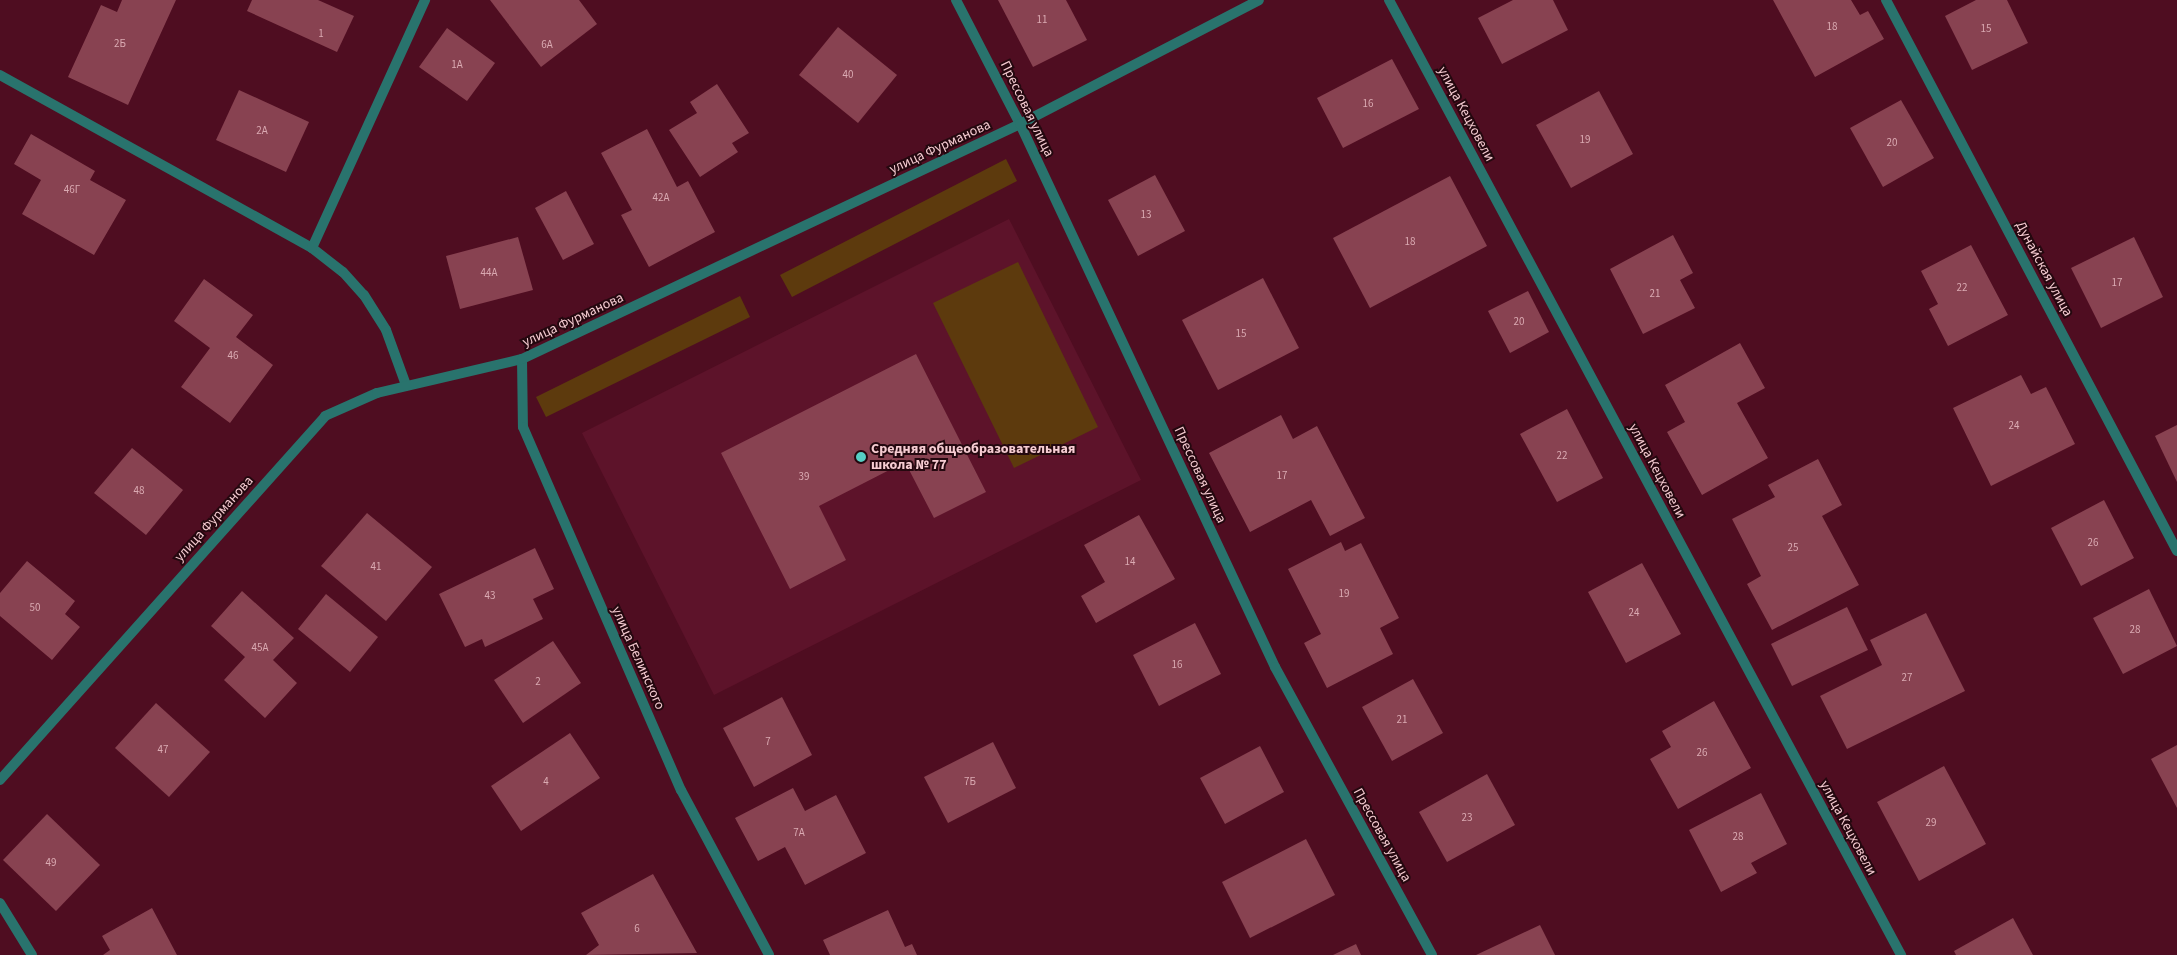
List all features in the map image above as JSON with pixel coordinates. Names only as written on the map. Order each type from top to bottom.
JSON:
[{"type":"street","points":[[312,248],[424,0]]},
{"type":"street","name":"Прессовая улица","points":[[956,0],[1020,124],[1275,667],[1432,955]]},
{"type":"street","name":"улица Фурманова","points":[[0,780],[325,416],[354,401],[406,385],[522,359],[1020,124],[1259,0]]},
{"type":"street","name":"улица Кецховели","points":[[1389,0],[1901,955]]},
{"type":"street","name":"Дунайская улица","points":[[1886,0],[2177,551]]},
{"type":"street","points":[[0,75],[312,248],[342,272],[364,295],[386,330],[406,385]]},
{"type":"street","name":"улица Белинского","points":[[522,359],[523,427],[681,790],[769,955]]},
{"type":"street","points":[[0,903],[32,955]]},
{"type":"shaded area","points":[[1006,159],[1017,181],[792,297],[780,275]]},
{"type":"shaded area","name":"Средняя общеобразовательная школа № 77","points":[[1009,219],[1141,480],[714,695],[582,433]]},
{"type":"shaded area","points":[[1018,262],[1098,427],[1014,468],[933,303]]},
{"type":"shaded area","points":[[740,296],[750,317],[546,417],[536,397]]},
{"type":"building","points":[[122,0],[176,0],[128,105],[68,77],[101,5],[117,12]]},
{"type":"building","points":[[252,0],[318,0],[354,16],[337,52],[247,11]]},
{"type":"building","points":[[490,0],[579,0],[597,24],[541,67]]},
{"type":"building","points":[[998,0],[1066,0],[1087,40],[1033,67]]},
{"type":"building","points":[[1513,0],[1553,0],[1568,30],[1502,64],[1478,18]]},
{"type":"building","points":[[1773,0],[1851,0],[1860,15],[1868,11],[1884,39],[1815,77]]},
{"type":"building","points":[[1976,0],[2007,0],[2028,43],[1972,70],[1945,16]]},
{"type":"building","points":[[838,27],[897,75],[858,123],[799,75]]},
{"type":"building","points":[[447,28],[495,63],[467,101],[419,67]]},
{"type":"building","points":[[1392,59],[1419,109],[1343,148],[1317,98]]},
{"type":"building","points":[[717,84],[749,133],[732,143],[738,152],[700,177],[669,130],[697,113],[690,102]]},
{"type":"building","points":[[239,90],[309,122],[286,172],[216,140]]},
{"type":"building","points":[[1599,91],[1633,154],[1571,188],[1536,125]]},
{"type":"building","points":[[1901,100],[1934,158],[1883,187],[1850,128]]},
{"type":"building","points":[[647,129],[677,187],[688,181],[715,232],[649,267],[621,215],[632,210],[601,153]]},
{"type":"building","points":[[31,134],[95,171],[90,180],[126,200],[94,255],[22,214],[41,180],[14,164]]},
{"type":"building","points":[[1155,175],[1185,231],[1138,256],[1108,200]]},
{"type":"building","points":[[1450,176],[1487,246],[1370,308],[1333,238]]},
{"type":"building","points":[[566,191],[594,244],[563,260],[535,208]]},
{"type":"building","points":[[1673,235],[1693,273],[1680,280],[1695,308],[1643,334],[1610,269]]},
{"type":"building","points":[[518,237],[533,290],[460,309],[446,256]]},
{"type":"building","points":[[2134,237],[2163,297],[2101,328],[2071,268]]},
{"type":"building","points":[[1971,245],[2008,315],[1948,346],[1929,309],[1938,304],[1921,271]]},
{"type":"building","points":[[1263,278],[1299,348],[1218,390],[1182,320]]},
{"type":"building","points":[[204,279],[253,315],[236,337],[273,365],[230,423],[181,387],[210,348],[174,321]]},
{"type":"building","points":[[1528,291],[1549,332],[1510,353],[1488,311]]},
{"type":"building","points":[[1740,343],[1765,388],[1737,403],[1768,458],[1702,495],[1667,432],[1685,422],[1665,385]]},
{"type":"building","points":[[916,354],[986,492],[934,518],[905,462],[819,506],[846,560],[790,589],[721,453]]},
{"type":"building","points":[[2021,375],[2031,394],[2046,387],[2075,444],[1991,486],[1953,408]]},
{"type":"building","points":[[1567,409],[1603,478],[1557,502],[1520,434]]},
{"type":"building","points":[[1281,415],[1293,439],[1317,426],[1365,518],[1330,536],[1311,500],[1250,532],[1209,453]]},
{"type":"building","points":[[2177,425],[2177,482],[2155,436]]},
{"type":"building","points":[[132,448],[183,490],[146,535],[94,493]]},
{"type":"building","points":[[1818,459],[1842,505],[1822,516],[1859,585],[1772,630],[1747,584],[1761,576],[1732,519],[1775,497],[1768,485]]},
{"type":"building","points":[[2104,500],[2134,558],[2081,586],[2051,528]]},
{"type":"building","points":[[367,513],[432,567],[386,621],[321,566]]},
{"type":"building","points":[[1139,515],[1175,579],[1096,623],[1081,596],[1105,582],[1084,545]]},
{"type":"building","points":[[1341,542],[1345,551],[1361,543],[1399,618],[1380,628],[1393,654],[1327,688],[1304,643],[1321,634],[1288,569]]},
{"type":"building","points":[[535,548],[554,589],[533,599],[543,619],[485,647],[482,639],[465,647],[439,594]]},
{"type":"building","points":[[27,561],[75,601],[65,614],[80,627],[52,660],[0,616],[0,593]]},
{"type":"building","points":[[1642,563],[1681,634],[1626,663],[1588,592]]},
{"type":"building","points":[[2149,589],[2177,646],[2123,674],[2093,618]]},
{"type":"building","points":[[242,591],[294,638],[273,660],[297,683],[265,718],[224,680],[245,657],[211,626]]},
{"type":"building","points":[[326,594],[378,637],[350,672],[298,629]]},
{"type":"building","points":[[1847,607],[1868,650],[1792,686],[1771,644]]},
{"type":"building","points":[[1926,613],[1965,691],[1847,749],[1820,696],[1882,665],[1870,640]]},
{"type":"building","points":[[1195,623],[1221,674],[1159,706],[1133,655]]},
{"type":"building","points":[[553,641],[581,683],[523,723],[494,680]]},
{"type":"building","points":[[1413,679],[1443,733],[1392,761],[1362,707]]},
{"type":"building","points":[[782,697],[812,755],[754,787],[723,728]]},
{"type":"building","points":[[1714,701],[1751,768],[1678,809],[1650,759],[1671,747],[1662,731]]},
{"type":"building","points":[[156,703],[210,752],[169,797],[115,748]]},
{"type":"building","points":[[570,733],[600,778],[521,831],[491,786]]},
{"type":"building","points":[[993,742],[1016,788],[948,823],[924,777]]},
{"type":"building","points":[[2177,745],[2177,808],[2151,759]]},
{"type":"building","points":[[1260,746],[1284,792],[1225,824],[1200,778]]},
{"type":"building","points":[[1944,766],[1986,844],[1919,881],[1877,802]]},
{"type":"building","points":[[1487,774],[1515,825],[1447,862],[1419,812]]},
{"type":"building","points":[[793,788],[805,811],[836,795],[866,853],[805,885],[785,847],[758,861],[735,818]]},
{"type":"building","points":[[1761,793],[1787,844],[1751,863],[1757,873],[1721,892],[1689,830]]},
{"type":"building","points":[[47,814],[100,865],[56,911],[3,860]]},
{"type":"building","points":[[1306,839],[1335,895],[1250,938],[1222,882]]},
{"type":"building","points":[[653,874],[697,953],[586,955],[599,945],[581,913]]},
{"type":"building","points":[[152,908],[177,955],[103,955],[110,950],[102,936]]},
{"type":"building","points":[[888,910],[905,947],[912,944],[917,955],[830,955],[823,940]]},
{"type":"building","points":[[2013,918],[2033,955],[1956,955],[1954,951]]},
{"type":"building","points":[[1540,925],[1555,955],[1476,955]]},
{"type":"building","points":[[1356,944],[1361,955],[1333,955]]},
{"type":"place","name":"Средняя общеобразовательная школа № 77","points":[[861,457]]}]
